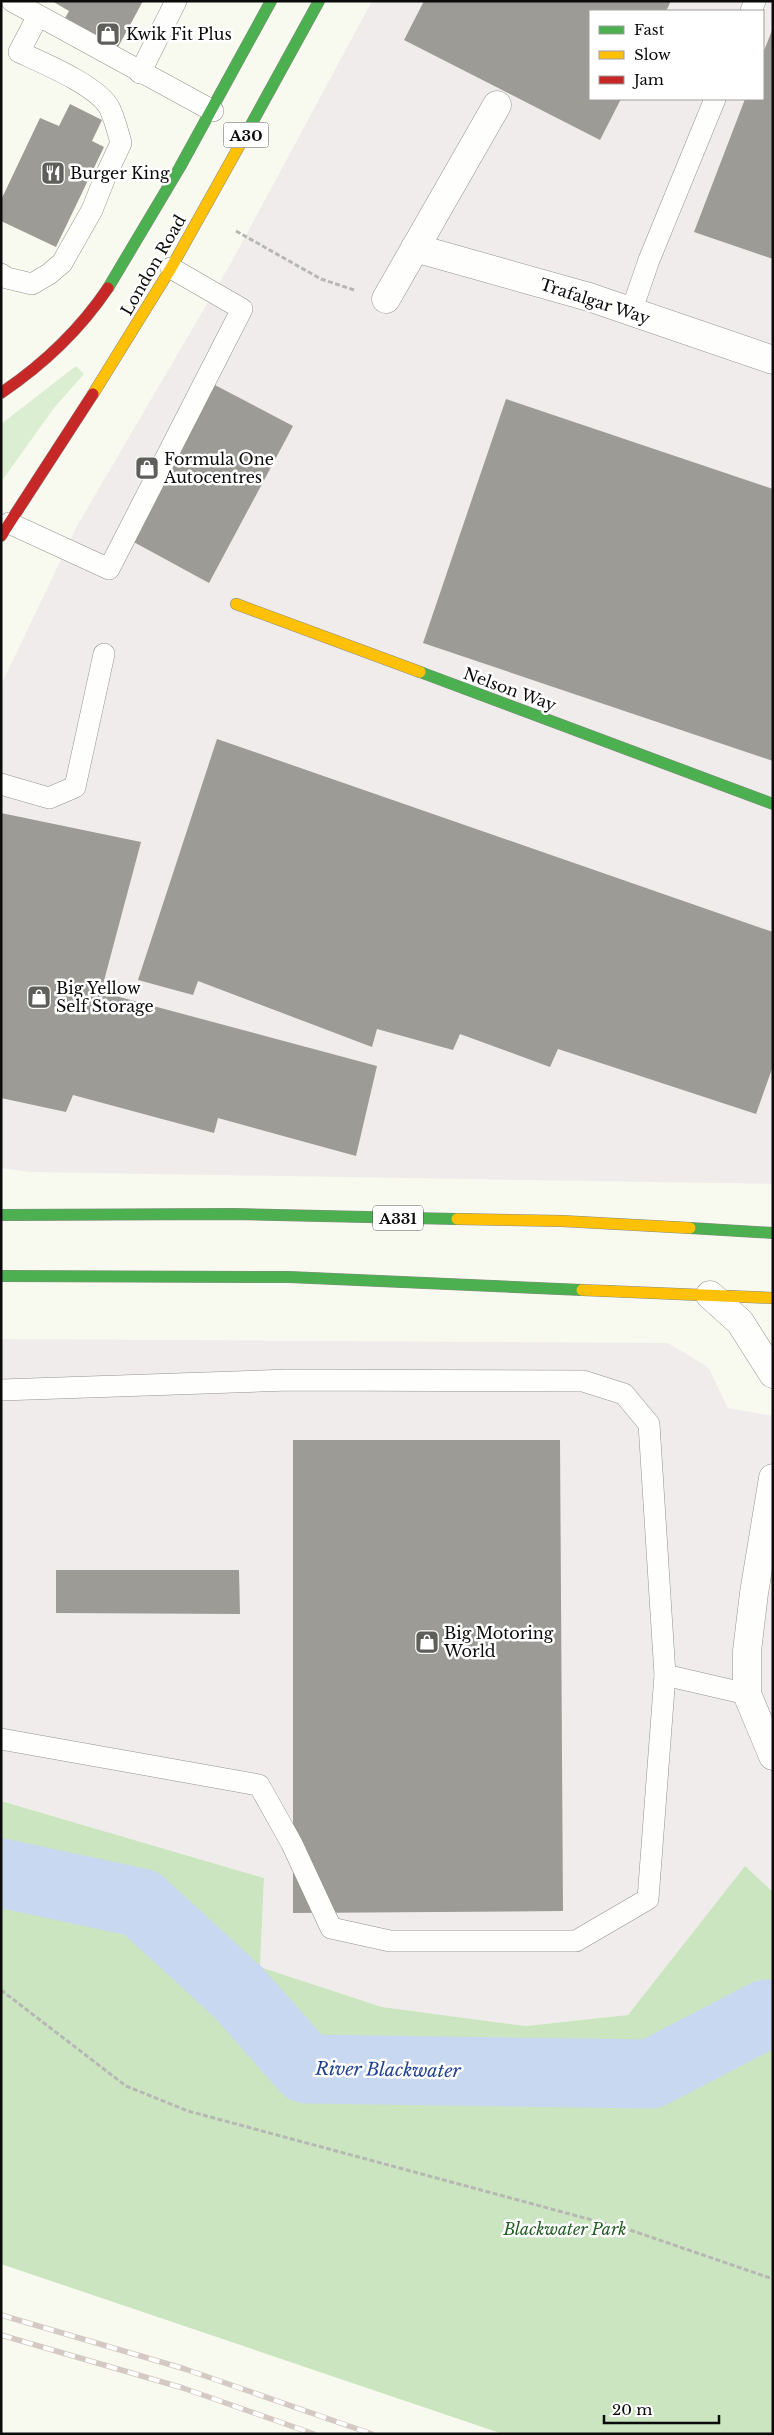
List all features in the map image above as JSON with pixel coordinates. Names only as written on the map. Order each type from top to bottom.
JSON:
[{"type":"main road","name":"London Road","points":[[1,393],[40,366],[61,347],[100,302],[213,111],[272,1]]},
{"type":"main road","name":"London Road","points":[[5,530],[121,352],[171,268],[318,1]]},
{"type":"main road","name":"Nelson Way","points":[[236,604],[773,804]]},
{"type":"main road","name":"A331","points":[[1,1215],[234,1214],[552,1221],[773,1234]]},
{"type":"main road","points":[[1,1276],[298,1277],[773,1298]]},
{"type":"street","points":[[386,299],[496,105]]},
{"type":"street","name":"Trafalgar Way","points":[[415,248],[589,297],[773,360]]},
{"type":"street","points":[[710,1295],[740,1322],[773,1374]]},
{"type":"street","points":[[773,1478],[754,1593],[747,1651],[747,1694],[773,1756]]},
{"type":"lane","points":[[12,1],[140,73],[213,111]]},
{"type":"lane","points":[[140,73],[176,1]]},
{"type":"lane","points":[[1,274],[7,278],[32,284],[62,263],[92,210],[121,143],[110,108],[100,95],[53,67],[19,52],[38,16]]},
{"type":"lane","points":[[631,312],[649,260],[715,100]]},
{"type":"lane","points":[[5,530],[54,544],[109,569],[242,310],[171,268]]},
{"type":"lane","points":[[1,784],[49,798],[74,788],[104,654]]},
{"type":"lane","points":[[1,1390],[290,1380],[583,1381],[624,1394],[649,1424],[665,1675],[648,1899],[576,1941],[390,1942],[331,1928],[292,1844],[259,1785],[1,1739]]},
{"type":"lane","points":[[665,1675],[747,1694]]},
{"type":"path","points":[[236,231],[321,279],[386,299]]},
{"type":"path","points":[[1,1990],[126,2086],[188,2111],[633,2231],[773,2279]]},
{"type":"shaded area","points":[[372,1],[773,1],[773,1184],[30,1172],[1,1168],[1,685],[77,526],[232,261]]},
{"type":"shaded area","points":[[1,1339],[668,1343],[708,1367],[728,1408],[773,1416],[773,1892],[745,1866],[628,2015],[526,2026],[382,2007],[260,1967],[264,1878],[1,1801]]},
{"type":"green space","points":[[76,366],[84,374],[54,408],[1,482],[1,424]]},
{"type":"green space","name":"Blackwater Park","points":[[1,1801],[264,1878],[260,1967],[382,2007],[526,2026],[628,2015],[745,1866],[773,1892],[773,2434],[503,2434],[1,2264]]},
{"type":"building","name":"Kwik Fit Plus","points":[[52,1],[143,1],[117,49],[64,20],[69,11]]},
{"type":"building","points":[[424,1],[671,1],[666,10],[589,10],[589,100],[620,100],[600,140],[404,40]]},
{"type":"building","points":[[773,28],[773,259],[694,232],[745,100],[764,100],[764,50]]},
{"type":"building","name":"Burger King","points":[[70,104],[102,120],[92,141],[104,147],[56,247],[1,221],[1,200],[40,118],[59,126]]},
{"type":"building","points":[[213,384],[293,426],[209,583],[130,540]]},
{"type":"building","points":[[506,399],[773,489],[773,761],[423,643]]},
{"type":"building","points":[[217,739],[773,932],[773,1066],[756,1114],[558,1049],[550,1067],[460,1034],[453,1050],[377,1029],[372,1047],[198,981],[193,995],[138,980]]},
{"type":"building","points":[[1,813],[141,842],[101,992],[377,1066],[356,1156],[218,1118],[214,1133],[73,1095],[66,1112],[1,1098]]},
{"type":"building","name":"Big Motoring World","points":[[293,1440],[560,1440],[563,1911],[293,1913]]},
{"type":"building","points":[[56,1570],[239,1570],[240,1614],[56,1613]]},
{"type":"waterway","name":"River Blackwater","points":[[1,1873],[141,1903],[238,1992],[306,2069],[651,2074],[766,2014],[773,2014]]},
{"type":"railway","points":[[1,2315],[185,2369],[372,2434]]},
{"type":"railway","points":[[1,2335],[183,2388],[314,2434]]},
{"type":"traffic: fast","points":[[108,288],[180,167],[271,1]]},
{"type":"traffic: fast","points":[[247,132],[319,1]]},
{"type":"traffic: fast","points":[[420,672],[773,804]]},
{"type":"traffic: fast","points":[[1,1215],[234,1214],[457,1219]]},
{"type":"traffic: fast","points":[[690,1228],[773,1233]]},
{"type":"traffic: fast","points":[[1,1276],[289,1277],[582,1290]]},
{"type":"traffic: slow","points":[[93,394],[171,268],[247,132]]},
{"type":"traffic: slow","points":[[236,604],[420,672]]},
{"type":"traffic: slow","points":[[457,1219],[562,1221],[690,1228]]},
{"type":"traffic: slow","points":[[582,1290],[773,1298]]},
{"type":"traffic: jam","points":[[1,393],[60,346],[97,304],[108,288]]},
{"type":"traffic: jam","points":[[1,536],[93,394]]},
{"type":"place","name":"Kwik Fit Plus","points":[[108,34]]},
{"type":"place","name":"Burger King","points":[[53,173]]},
{"type":"place","name":"Formula One Autocentres","points":[[147,468]]},
{"type":"place","name":"Big Yellow Self Storage","points":[[39,997]]},
{"type":"place","name":"Big Motoring World","points":[[427,1642]]}]
